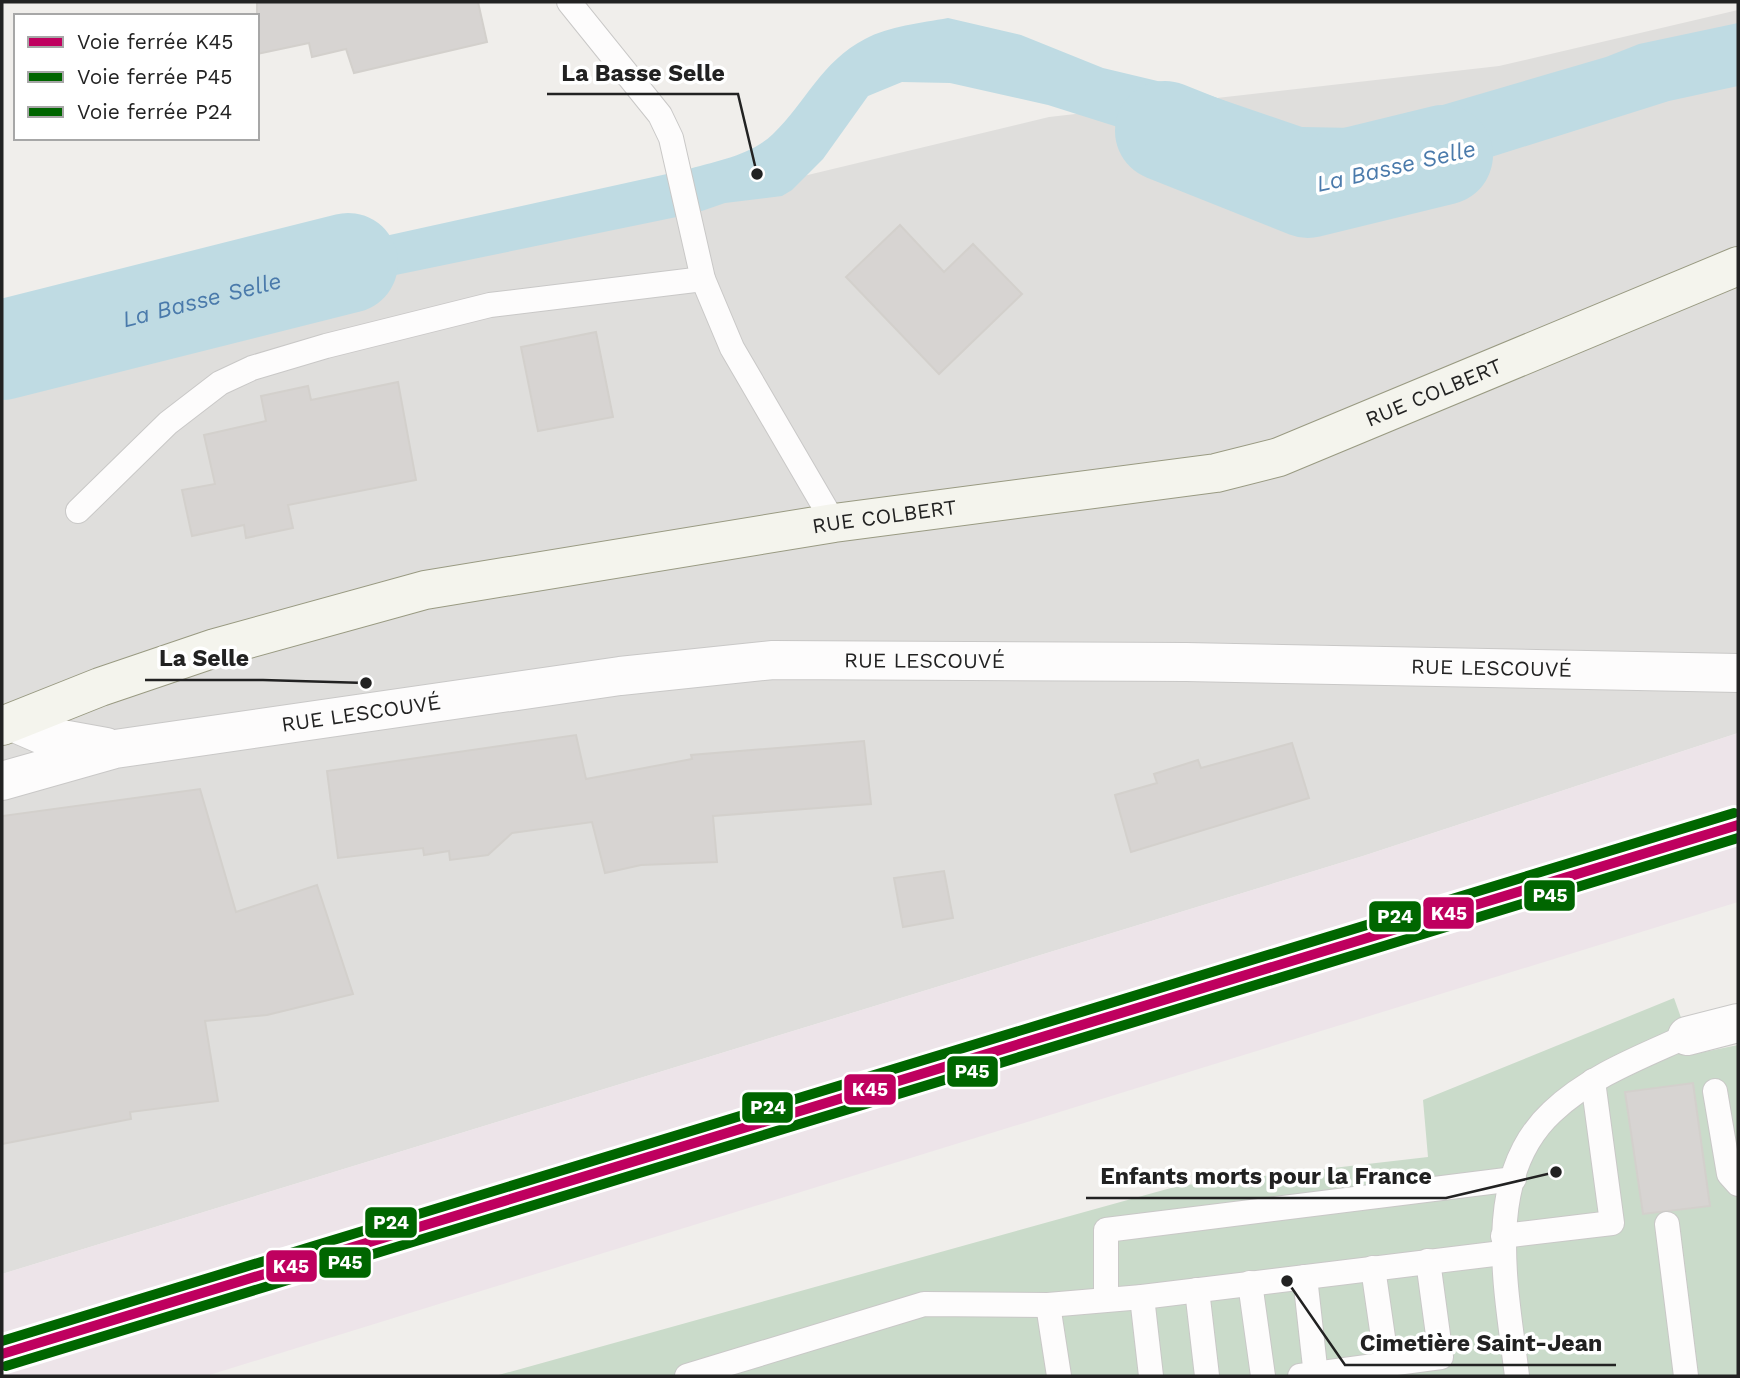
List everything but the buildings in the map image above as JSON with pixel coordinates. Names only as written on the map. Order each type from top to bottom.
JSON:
[{"type":"street","name":"RUE COLBERT","points":[[6,723],[100,687],[215,648],[425,590],[834,523],[1216,473],[1279,457],[1738,266]]},
{"type":"street","name":"RUE LESCOUVÉ","points":[[2,781],[115,749],[620,676],[773,660],[1199,662],[1738,673]]},
{"type":"street","name":"RUE LESCOUVÉ","points":[[6,723],[46,736],[115,749]]},
{"type":"street","points":[[1687,1037],[1738,1023]]},
{"type":"lane","points":[[569,2],[660,115],[671,138],[703,279],[732,348],[834,523]]},
{"type":"lane","points":[[78,511],[169,423],[220,383],[252,368],[326,346],[490,305],[703,279]]},
{"type":"lane","points":[[1517,1376],[1503,1245],[1504,1213],[1524,1150],[1551,1112],[1593,1082],[1687,1037]]},
{"type":"lane","points":[[687,1376],[924,1304],[1048,1305],[1142,1297],[1428,1261],[1612,1223],[1593,1082]]},
{"type":"lane","points":[[1715,1091],[1730,1174],[1738,1184]]},
{"type":"lane","points":[[1106,1300],[1106,1230],[1514,1179]]},
{"type":"lane","points":[[1667,1224],[1686,1376]]},
{"type":"lane","points":[[1305,1277],[1310,1376],[1441,1357],[1428,1261]]},
{"type":"lane","points":[[1373,1268],[1387,1364]]},
{"type":"lane","points":[[1250,1283],[1263,1376]]},
{"type":"lane","points":[[1197,1290],[1207,1376]]},
{"type":"lane","points":[[1142,1297],[1151,1376]]},
{"type":"lane","points":[[1048,1305],[1059,1376]]},
{"type":"shaded area","points":[[1738,10],[1738,733],[1363,856],[2,1274],[2,369],[1049,117],[1499,66]]},
{"type":"shaded area","points":[[1738,733],[1738,902],[206,1376],[2,1376],[2,1274],[1363,856]]},
{"type":"green space","points":[[1674,998],[1694,1054],[1738,1045],[1738,1376],[495,1376],[1178,1186],[1428,1157],[1423,1100]]},
{"type":"water","points":[[948,18],[1021,35],[1103,68],[1191,89],[1302,127],[1356,128],[1381,123],[1606,57],[1639,44],[1738,23],[1738,86],[1669,101],[1352,201],[1048,105],[950,83],[902,82],[868,96],[823,159],[792,190],[782,196],[725,203],[696,213],[217,312],[208,275],[685,170],[743,153],[773,134],[826,70],[850,48],[884,31]]},
{"type":"waterway","name":"La Basse Selle","points":[[1165,131],[1308,188],[1443,155]]},
{"type":"waterway","name":"La Basse Selle","points":[[2,350],[348,263]]},
{"type":"rail line","name":"P24","points":[[2,1341],[1734,813]]},
{"type":"rail line","name":"K45","points":[[2,1354],[1738,825]]},
{"type":"rail line","name":"P45","points":[[6,1366],[1738,838]]},
{"type":"place","name":"La Basse Selle","points":[[757,174]]},
{"type":"place","name":"La Selle","points":[[366,683]]},
{"type":"place","name":"Enfants morts pour la France","points":[[1556,1172]]},
{"type":"place","name":"Cimetière Saint-Jean","points":[[1287,1281]]}]
